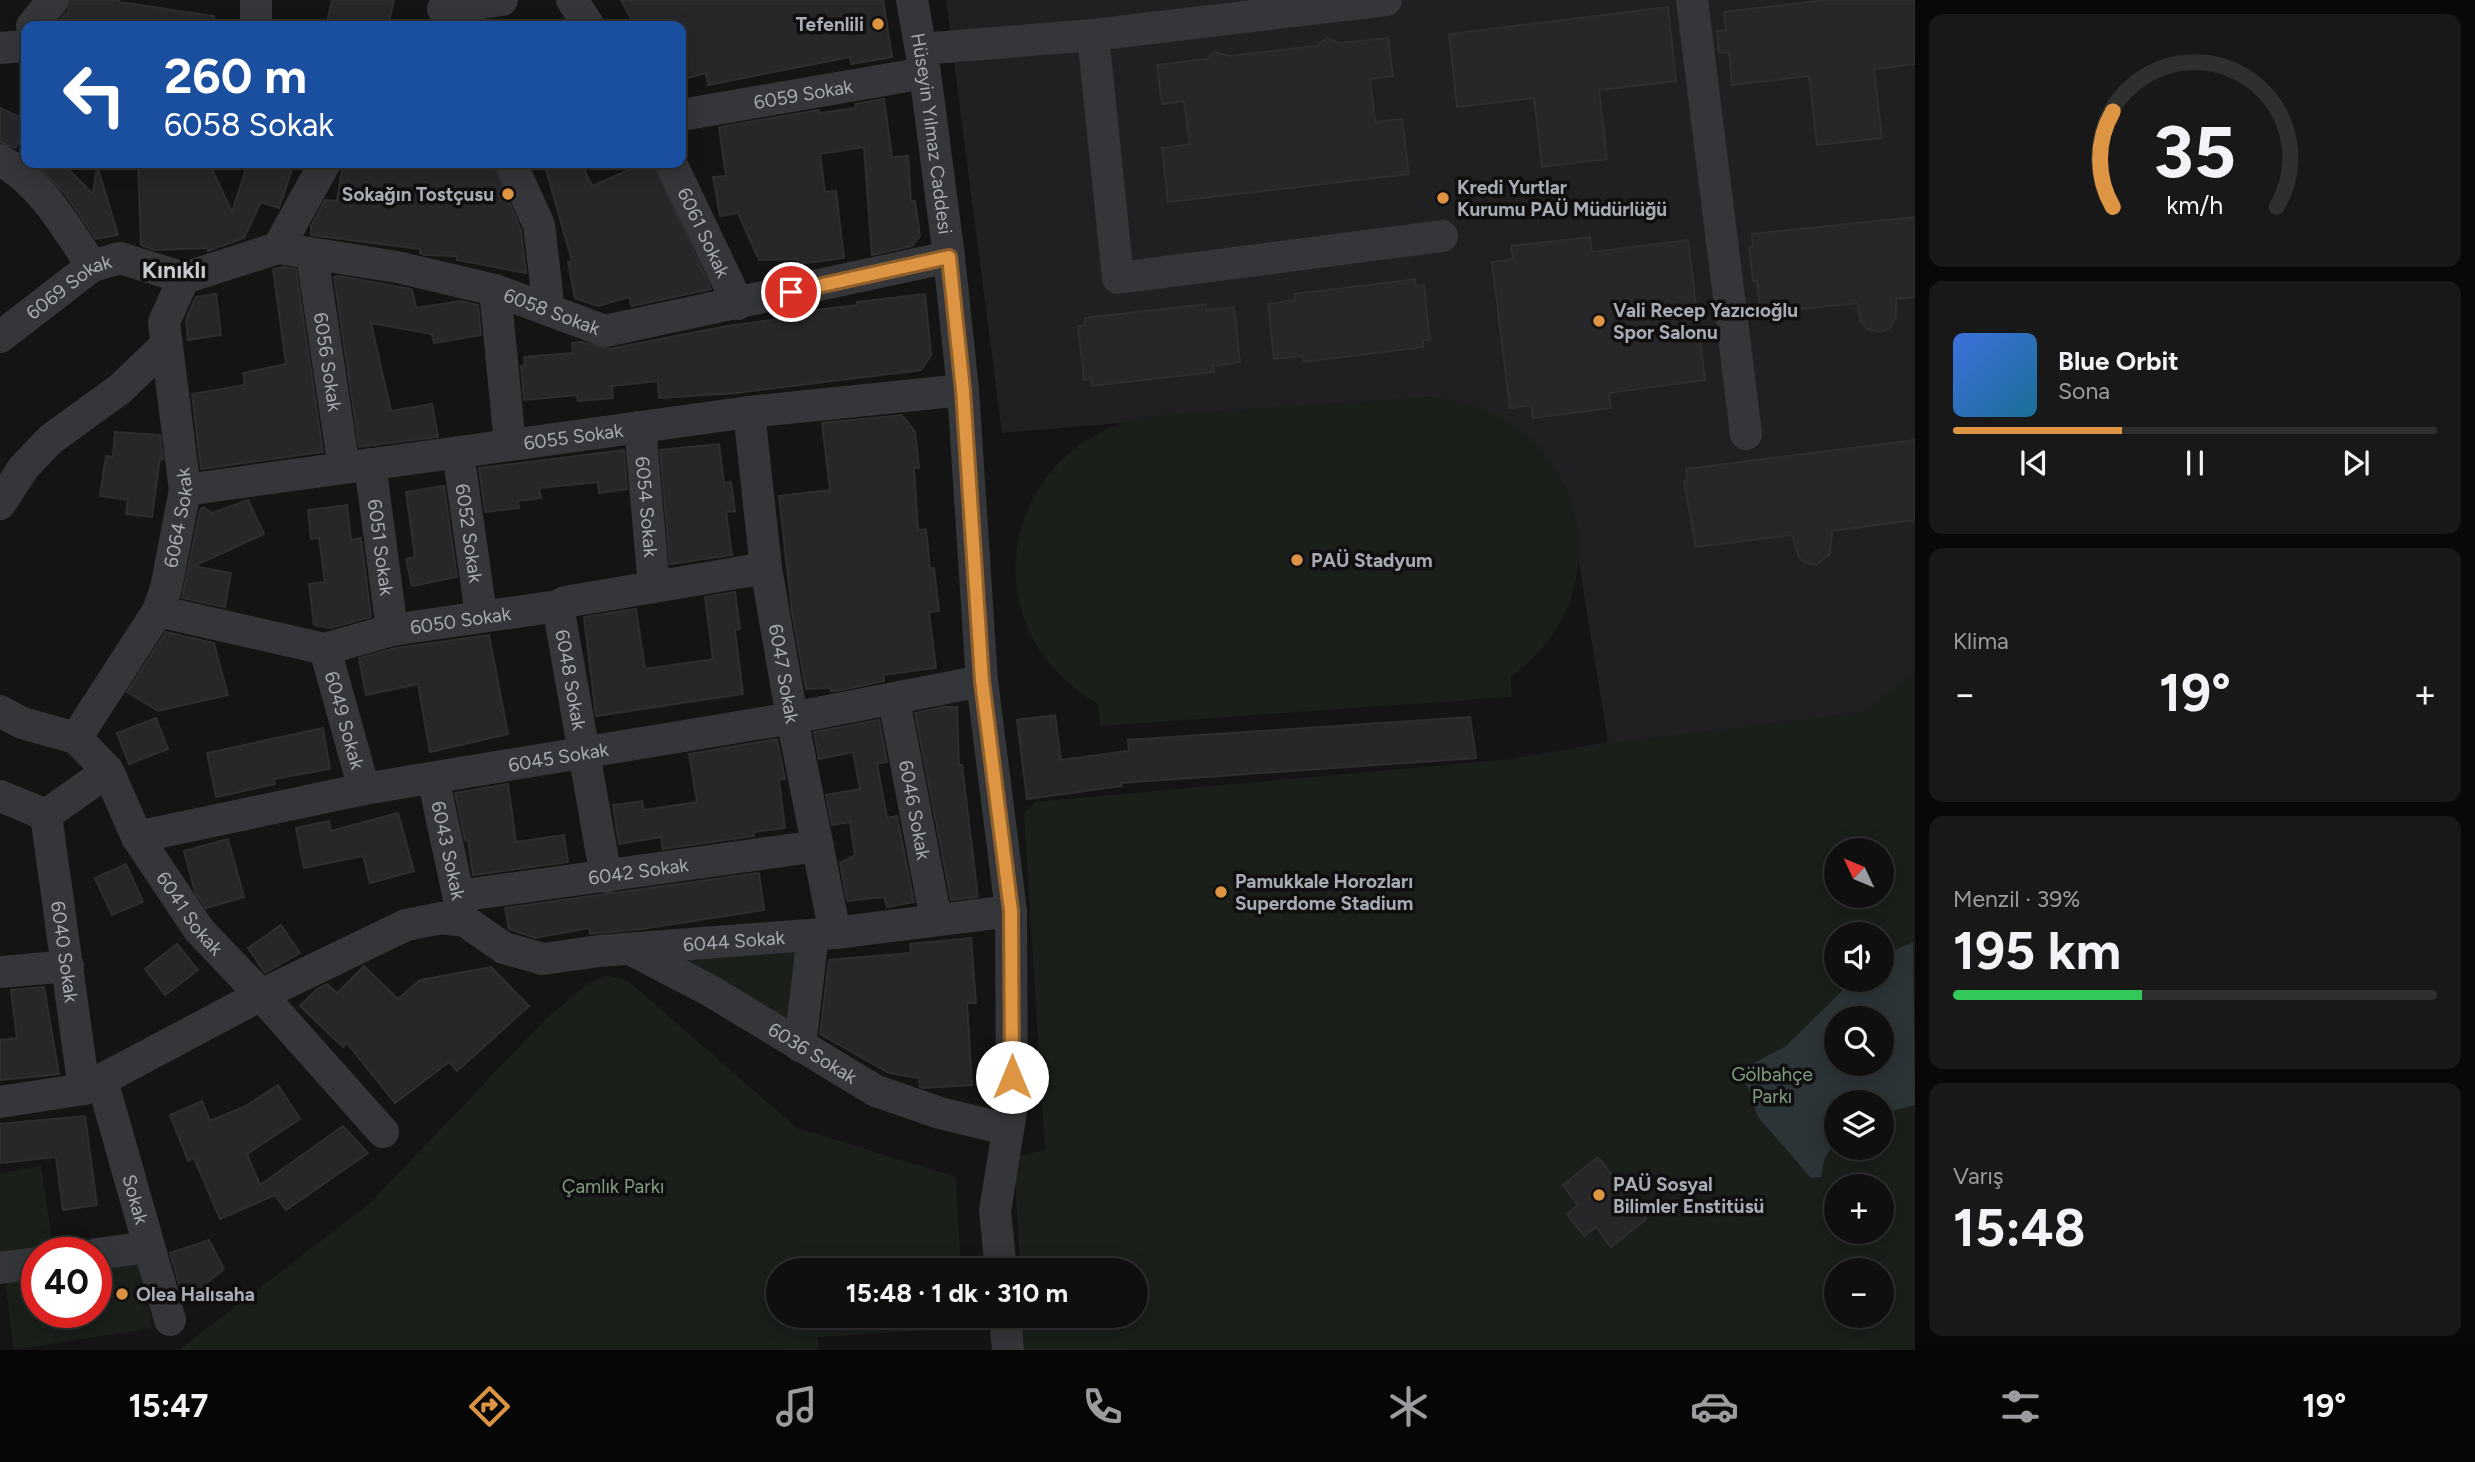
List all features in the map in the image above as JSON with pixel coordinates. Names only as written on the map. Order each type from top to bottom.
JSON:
[{"type":"street","points":[[36,21],[54,0]]},
{"type":"street","points":[[256,0],[256,21]]},
{"type":"street","points":[[442,15],[502,0]]},
{"type":"street","points":[[572,0],[586,21]]},
{"type":"street","name":"Hüseyin Yılmaz Caddesi","points":[[912,0],[923,61],[949,257],[963,390],[982,681],[1011,911],[1012,1105],[1006,1129],[995,1211],[1000,1258]]},
{"type":"street","name":"6059 Sokak","points":[[686,114],[923,61],[1093,35],[1386,0]]},
{"type":"street","points":[[1692,0],[1746,434]]},
{"type":"street","points":[[1093,35],[1118,278],[1442,236]]},
{"type":"street","points":[[0,160],[15,168],[44,197],[92,266]]},
{"type":"street","points":[[184,278],[278,248],[322,168]]},
{"type":"street","points":[[513,168],[539,225],[548,310]]},
{"type":"street","name":"6061 Sokak","points":[[673,168],[738,304]]},
{"type":"street","name":"6058 Sokak","points":[[278,248],[397,267],[495,290],[604,331],[949,257]]},
{"type":"street","name":"6056 Sokak","points":[[312,255],[357,466]]},
{"type":"street","name":"6069 Sokak","points":[[0,337],[92,266],[120,258],[184,278]]},
{"type":"street","name":"6064 Sokak","points":[[76,738],[158,611],[166,588],[185,489],[164,322],[184,278]]},
{"type":"street","points":[[495,290],[510,444]]},
{"type":"street","points":[[0,504],[24,467],[51,439],[120,389],[167,344]]},
{"type":"street","name":"6055 Sokak","points":[[185,489],[749,412],[963,390]]},
{"type":"street","name":"6047 Sokak","points":[[749,412],[766,568],[818,846],[824,934],[800,1046]]},
{"type":"street","name":"6054 Sokak","points":[[640,427],[654,587]]},
{"type":"street","name":"6052 Sokak","points":[[458,452],[481,615]]},
{"type":"street","name":"6051 Sokak","points":[[357,466],[392,630]]},
{"type":"street","name":"6050 Sokak","points":[[158,611],[325,649],[392,630],[481,615],[558,606],[565,601],[766,568]]},
{"type":"street","name":"6048 Sokak","points":[[558,606],[606,877]]},
{"type":"street","name":"6049 Sokak","points":[[325,649],[364,789]]},
{"type":"street","name":"6045 Sokak","points":[[137,836],[364,789],[792,718],[982,681]]},
{"type":"street","name":"6046 Sokak","points":[[894,700],[936,920]]},
{"type":"street","points":[[0,711],[22,723],[76,738]]},
{"type":"street","name":"6041 Sokak","points":[[76,738],[108,771],[137,836],[199,930],[383,1132]]},
{"type":"street","points":[[0,796],[47,815],[108,771]]},
{"type":"street","name":"6043 Sokak","points":[[433,778],[461,909]]},
{"type":"street","name":"6040 Sokak","points":[[47,815],[68,966],[93,1085]]},
{"type":"street","name":"6042 Sokak","points":[[0,1102],[93,1085],[261,995],[406,925],[441,918],[461,909],[606,877],[818,846]]},
{"type":"street","name":"6044 Sokak","points":[[461,909],[504,948],[543,959],[824,934],[1011,911]]},
{"type":"street","name":"6036 Sokak","points":[[632,950],[709,990],[876,1091],[940,1113],[1006,1129]]},
{"type":"street","points":[[0,972],[68,966]]},
{"type":"street","name":"Sokak","points":[[93,1085],[149,1247],[170,1320]]},
{"type":"street","points":[[112,1252],[149,1247]]},
{"type":"street","points":[[0,1268],[21,1265]]},
{"type":"street","points":[[1006,1328],[1008,1350]]},
{"type":"shaded area","points":[[946,0],[1915,0],[1915,1350],[1148,1321],[1148,1258],[1022,1258],[1045,1150],[1024,813],[1036,802],[1513,759],[1608,742],[1567,490],[1431,397],[1002,433]]},
{"type":"shaded area","points":[[1913,942],[1915,1105],[1894,1111],[1894,1090],[1824,1090],[1824,1160],[1821,1177],[1811,1178],[1758,1117],[1745,1079],[1752,1064],[1786,1046],[1824,1009],[1824,1076],[1894,1076],[1894,1006],[1827,1006],[1841,992],[1894,992],[1894,950]]},
{"type":"green space","name":"PAÜ Stadyum","points":[[1431,397],[1483,409],[1524,433],[1554,467],[1573,508],[1579,552],[1571,597],[1549,640],[1511,677],[1512,697],[1100,726],[1098,704],[1055,670],[1028,629],[1016,584],[1019,538],[1035,495],[1064,458],[1105,430],[1157,415]]},
{"type":"green space","name":"Gölbahçe Parkı","points":[[1915,671],[1915,1350],[1023,1350],[1022,1328],[1148,1328],[1148,1258],[1019,1258],[1014,1157],[1045,1150],[1024,813],[1036,802],[1513,759],[1608,743],[1864,712]]},
{"type":"green space","points":[[813,935],[787,1022],[671,956]]},
{"type":"green space","name":"Çamlık Parkı","points":[[607,975],[627,980],[797,1128],[956,1177],[960,1258],[766,1258],[766,1328],[964,1328],[818,1337],[819,1350],[179,1350],[369,1204],[545,1020],[586,985]]},
{"type":"green space","points":[[41,1166],[52,1237],[21,1237],[21,1251],[0,1255],[0,1173]]},
{"type":"green space","name":"Olea Halısaha","points":[[141,1254],[152,1328],[14,1350],[4,1275],[21,1272],[21,1328],[112,1328],[112,1259]]},
{"type":"building","points":[[71,0],[119,0],[214,16],[214,21],[59,21],[68,11]]},
{"type":"building","points":[[332,0],[394,0],[389,21],[327,21]]},
{"type":"building","points":[[621,0],[883,0],[892,57],[851,64],[850,57],[708,85],[706,73],[686,79],[686,21],[632,21]]},
{"type":"building","points":[[1826,0],[1915,0],[1915,64],[1874,69],[1882,138],[1817,145],[1809,76],[1732,85],[1729,52],[1719,53],[1717,31],[1726,30],[1724,12]]},
{"type":"building","points":[[1668,7],[1676,81],[1599,90],[1607,159],[1542,167],[1534,98],[1457,107],[1449,34]]},
{"type":"building","points":[[1327,38],[1339,43],[1388,38],[1393,76],[1370,79],[1375,122],[1402,119],[1409,174],[1168,202],[1162,148],[1190,144],[1184,101],[1162,104],[1157,65],[1207,59],[1215,52],[1229,56],[1317,46]]},
{"type":"building","points":[[884,99],[892,157],[908,156],[911,201],[915,201],[920,236],[912,246],[872,255],[864,147],[820,154],[825,192],[836,191],[844,258],[798,264],[798,259],[759,260],[738,213],[720,216],[713,177],[726,176],[719,127],[819,110],[820,113],[856,108],[855,104]]},
{"type":"building","points":[[0,108],[21,118],[21,134],[16,148],[0,142]]},
{"type":"building","points":[[40,168],[67,168],[93,194],[98,168],[118,235],[96,239],[66,195]]},
{"type":"building","points":[[138,168],[211,168],[232,212],[246,168],[292,168],[279,208],[261,202],[244,238],[208,251],[208,248],[154,250],[141,245]]},
{"type":"building","points":[[342,168],[495,168],[521,230],[526,273],[457,260],[457,256],[425,255],[420,253],[420,249],[311,235],[311,226],[325,200],[337,201]]},
{"type":"building","points":[[545,168],[583,168],[592,186],[633,168],[655,168],[711,289],[632,306],[629,297],[598,306],[575,298],[568,262],[572,261]]},
{"type":"building","points":[[1915,217],[1915,297],[1896,299],[1896,317],[1889,329],[1880,332],[1867,329],[1861,321],[1857,303],[1760,313],[1757,281],[1753,281],[1749,247],[1753,246],[1752,234]]},
{"type":"building","name":"Vali Recep Yazıcıoğlu Spor Salonu","points":[[1590,237],[1592,252],[1688,240],[1705,380],[1609,393],[1611,408],[1533,418],[1531,405],[1510,408],[1492,262],[1513,259],[1511,246]]},
{"type":"building","points":[[273,269],[296,269],[323,452],[201,469],[192,394],[245,385],[243,373],[286,364]]},
{"type":"building","points":[[334,277],[412,289],[416,308],[461,301],[478,305],[481,335],[434,343],[432,334],[371,323],[391,411],[432,404],[438,437],[359,447]]},
{"type":"building","points":[[1415,279],[1416,286],[1424,285],[1430,340],[1423,340],[1423,347],[1303,362],[1302,356],[1274,359],[1268,304],[1295,300],[1294,294]]},
{"type":"building","points":[[216,294],[221,335],[188,340],[186,319],[196,297]]},
{"type":"building","points":[[925,294],[931,355],[921,370],[736,393],[659,398],[658,381],[612,386],[613,398],[578,401],[577,395],[524,400],[521,366],[525,365],[524,357],[573,353],[572,343],[581,342],[609,349],[727,326],[809,315],[809,311],[857,305],[857,302]]},
{"type":"building","points":[[1206,304],[1207,310],[1234,307],[1240,362],[1213,366],[1214,372],[1092,386],[1092,379],[1084,380],[1078,326],[1085,325],[1085,318]]},
{"type":"building","points":[[902,415],[915,432],[919,468],[914,468],[918,530],[926,529],[930,569],[934,568],[939,611],[929,612],[936,668],[883,675],[884,681],[837,691],[831,691],[831,688],[806,689],[792,612],[779,496],[830,490],[822,423]]},
{"type":"building","points":[[115,432],[160,435],[163,459],[160,458],[152,517],[126,514],[128,500],[100,496],[106,456],[113,457]]},
{"type":"building","points":[[1915,440],[1915,520],[1832,531],[1830,554],[1816,565],[1799,558],[1792,535],[1696,547],[1684,481],[1688,481],[1686,469]]},
{"type":"building","points":[[719,444],[724,483],[731,482],[735,511],[726,512],[732,555],[670,564],[660,450]]},
{"type":"building","points":[[624,450],[627,489],[599,493],[598,482],[539,488],[541,498],[518,501],[519,508],[485,512],[479,468]]},
{"type":"building","points":[[444,486],[457,577],[412,586],[406,559],[415,557],[406,492]]},
{"type":"building","points":[[248,500],[264,534],[194,566],[231,573],[225,607],[182,598],[200,510],[203,507],[212,513]]},
{"type":"building","points":[[347,505],[351,540],[361,538],[371,617],[330,628],[314,625],[309,584],[325,582],[319,538],[311,539],[308,510]]},
{"type":"building","points":[[735,592],[740,629],[735,630],[743,694],[596,716],[584,617],[636,609],[645,669],[708,660],[713,659],[705,597]]},
{"type":"building","points":[[166,632],[214,643],[228,695],[158,711],[127,692]]},
{"type":"building","points":[[489,635],[508,734],[430,752],[418,684],[366,695],[359,658],[396,648]]},
{"type":"building","points":[[957,707],[959,765],[962,765],[978,897],[951,900],[915,713]]},
{"type":"building","points":[[1055,715],[1061,760],[1129,751],[1128,740],[1470,717],[1476,758],[1121,783],[1122,786],[1027,799],[1017,720]]},
{"type":"building","points":[[156,718],[168,749],[129,764],[117,733]]},
{"type":"building","points":[[879,720],[887,762],[877,764],[887,818],[897,816],[914,902],[887,907],[884,897],[847,901],[840,863],[855,855],[850,822],[832,825],[826,795],[860,789],[853,752],[819,759],[814,732]]},
{"type":"building","points":[[323,728],[330,769],[274,779],[275,784],[216,797],[207,753]]},
{"type":"building","points":[[777,739],[785,779],[779,780],[785,828],[754,832],[754,836],[663,849],[661,837],[619,844],[613,805],[642,801],[644,810],[697,802],[689,754]]},
{"type":"building","points":[[508,784],[516,842],[564,835],[568,862],[473,875],[468,840],[465,840],[455,793]]},
{"type":"building","points":[[398,813],[414,871],[370,883],[363,856],[304,868],[296,828],[329,821],[331,831]]},
{"type":"building","points":[[228,839],[244,897],[206,908],[195,892],[184,851]]},
{"type":"building","points":[[126,864],[143,902],[112,915],[95,878]]},
{"type":"building","points":[[759,873],[764,910],[642,929],[590,934],[589,928],[535,938],[509,929],[505,908]]},
{"type":"building","points":[[281,925],[300,953],[265,973],[248,948]]},
{"type":"building","points":[[971,938],[976,1003],[967,1003],[972,1085],[920,1087],[919,1078],[889,1073],[820,1034],[829,960],[911,953],[910,944]]},
{"type":"building","points":[[177,944],[198,970],[165,995],[145,969]]},
{"type":"building","points":[[364,966],[398,999],[420,980],[491,967],[529,1006],[457,1071],[449,1062],[395,1103],[347,1043],[343,1047],[300,1006],[317,989],[327,984],[337,993]]},
{"type":"building","points":[[44,987],[59,1074],[0,1080],[0,1040],[17,1038],[11,990]]},
{"type":"building","points":[[278,1085],[300,1119],[247,1154],[260,1185],[343,1126],[368,1153],[286,1210],[275,1195],[220,1219],[194,1158],[188,1161],[170,1115],[202,1101],[210,1121],[246,1106]]},
{"type":"building","points":[[85,1116],[97,1205],[63,1210],[56,1157],[0,1163],[0,1124]]},
{"type":"building","name":"PAÜ Sosyal Bilimler Enstitüsü","points":[[1598,1157],[1646,1219],[1611,1247],[1596,1227],[1584,1236],[1567,1214],[1578,1205],[1563,1185]]},
{"type":"building","points":[[209,1240],[224,1269],[184,1301],[170,1253]]},
{"type":"place","name":"Tefenlili","points":[[878,24]]},
{"type":"place","name":"Sokağın Tostçusu","points":[[508,194]]},
{"type":"place","name":"Kredi Yurtlar Kurumu PAÜ Müdürlüğü","points":[[1443,198]]},
{"type":"place","name":"Vali Recep Yazıcıoğlu Spor Salonu","points":[[1599,321]]},
{"type":"place","name":"PAÜ Stadyum","points":[[1297,560]]},
{"type":"place","name":"Pamukkale Horozları Superdome Stadium","points":[[1221,892]]},
{"type":"place","name":"PAÜ Sosyal Bilimler Enstitüsü","points":[[1599,1195]]},
{"type":"place","name":"Olea Halısaha","points":[[122,1294]]},
{"type":"district","name":"Kınıklı","points":[[174,270]]},
{"type":"route","points":[[791,292],[949,257],[963,390],[982,681],[1011,911],[1012,1077]]}]
